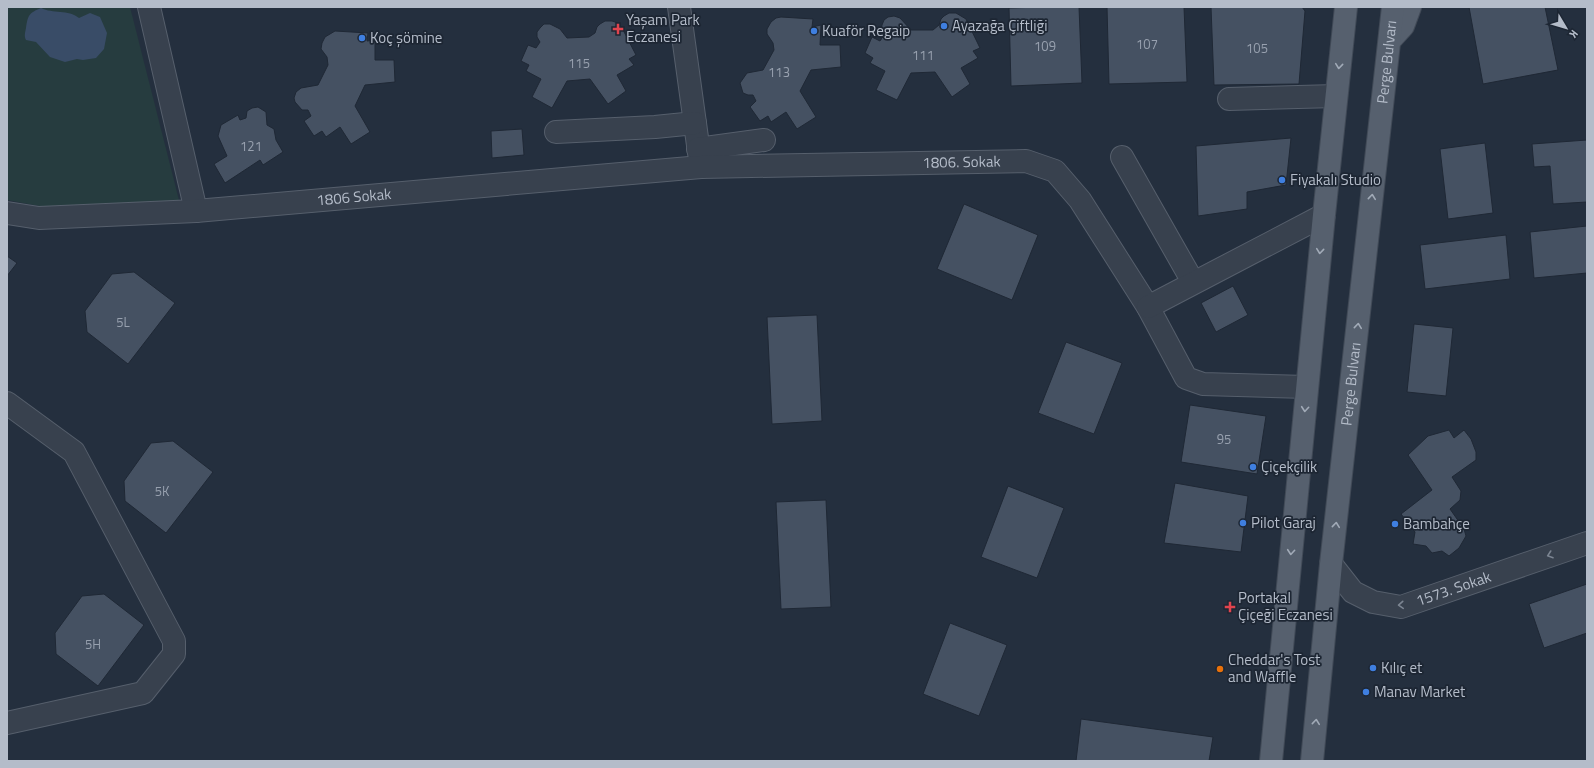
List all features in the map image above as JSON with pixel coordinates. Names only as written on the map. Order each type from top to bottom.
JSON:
[{"type":"main road","points":[[1271,761],[1344,17],[1336,7]]},
{"type":"main road","name":"Perge Bulvarı","points":[[1312,761],[1331,564],[1393,7]]},
{"type":"main road","points":[[1389,42],[1403,26],[1410,7]]},
{"type":"street","points":[[148,7],[196,211]]},
{"type":"street","points":[[679,7],[699,158],[764,140]]},
{"type":"street","points":[[1229,99],[1336,96]]},
{"type":"street","points":[[556,132],[655,127],[695,123]]},
{"type":"street","points":[[1122,157],[1193,282]]},
{"type":"street","name":"1806 Sokak","points":[[7,213],[39,218],[196,211],[699,158]]},
{"type":"street","name":"1806. Sokak","points":[[699,158],[1026,161],[1056,171],[1080,200],[1148,307],[1186,378],[1203,384],[1307,387]]},
{"type":"street","points":[[1148,307],[1193,282],[1324,215]]},
{"type":"street","points":[[7,403],[74,452],[174,641],[174,654],[143,693],[7,723]]},
{"type":"street","name":"1573. Sokak","points":[[1331,564],[1353,592],[1372,602],[1401,607],[1587,543]]},
{"type":"green space","points":[[7,7],[130,7],[180,204],[45,207],[7,200]]},
{"type":"water","points":[[41,8],[50,11],[70,13],[79,18],[90,13],[100,17],[107,33],[104,49],[96,58],[83,60],[77,59],[65,62],[50,57],[36,42],[26,40],[25,37],[28,17],[34,11]]},
{"type":"building","points":[[1079,7],[1082,83],[1011,86],[1009,8]]},
{"type":"building","points":[[1107,7],[1184,7],[1187,82],[1109,84]]},
{"type":"building","points":[[1211,7],[1302,7],[1305,11],[1299,84],[1214,85]]},
{"type":"building","points":[[1469,7],[1545,7],[1558,70],[1483,84]]},
{"type":"building","points":[[949,13],[956,13],[966,19],[980,48],[973,51],[978,58],[961,68],[970,84],[952,97],[935,72],[911,73],[897,100],[876,90],[885,71],[870,63],[873,58],[865,53],[872,37],[880,41],[884,35],[881,30],[884,20],[888,17],[894,16],[900,18],[911,30],[933,30],[939,25],[941,19]]},
{"type":"building","points":[[776,18],[813,19],[812,27],[821,25],[820,45],[840,45],[841,67],[811,70],[800,91],[816,117],[797,129],[786,112],[771,122],[768,116],[760,121],[750,107],[756,101],[753,95],[743,93],[740,83],[747,73],[763,70],[774,50],[773,43],[767,34],[767,29],[771,22]]},
{"type":"building","points":[[605,21],[612,21],[621,26],[636,55],[629,59],[634,65],[617,75],[626,91],[608,104],[590,79],[567,81],[552,108],[532,97],[541,79],[526,71],[529,65],[521,61],[528,45],[536,48],[540,42],[537,37],[537,32],[540,28],[544,24],[550,24],[560,29],[567,38],[589,37],[595,33],[600,24]]},
{"type":"building","points":[[335,31],[368,33],[367,41],[375,40],[375,60],[394,60],[395,82],[365,85],[355,106],[370,132],[351,144],[340,127],[326,137],[322,131],[314,136],[304,121],[311,116],[308,110],[302,110],[295,102],[294,98],[296,92],[301,88],[318,85],[328,65],[327,57],[321,49],[322,43],[325,37]]},
{"type":"building","points":[[258,107],[266,112],[267,125],[274,129],[276,140],[283,152],[263,165],[260,160],[225,183],[214,164],[227,156],[218,136],[221,125],[238,115],[240,120],[246,118],[247,111]]},
{"type":"building","points":[[522,129],[524,155],[492,158],[491,131]]},
{"type":"building","points":[[1291,138],[1286,185],[1247,192],[1247,209],[1198,216],[1196,146]]},
{"type":"building","points":[[1587,140],[1587,202],[1553,204],[1550,166],[1534,167],[1532,144]]},
{"type":"building","points":[[1485,143],[1493,213],[1448,219],[1440,149]]},
{"type":"building","points":[[964,204],[1038,235],[1012,300],[937,269]]},
{"type":"building","points":[[1587,226],[1587,273],[1534,278],[1530,232]]},
{"type":"building","points":[[1506,235],[1510,279],[1425,289],[1420,245]]},
{"type":"building","points":[[7,256],[17,263],[7,276]]},
{"type":"building","points":[[134,272],[175,303],[128,364],[87,332],[85,311],[112,274]]},
{"type":"building","points":[[1233,286],[1248,315],[1216,332],[1201,303]]},
{"type":"building","points":[[817,315],[822,421],[772,424],[767,317]]},
{"type":"building","points":[[1414,324],[1453,328],[1446,396],[1407,392]]},
{"type":"building","points":[[1066,342],[1122,363],[1094,434],[1038,413]]},
{"type":"building","points":[[1190,405],[1266,416],[1257,474],[1181,462]]},
{"type":"building","points":[[1449,430],[1454,438],[1464,430],[1471,439],[1476,452],[1476,460],[1452,477],[1461,491],[1460,500],[1450,509],[1464,529],[1466,536],[1459,548],[1449,556],[1442,551],[1432,553],[1426,546],[1413,544],[1415,532],[1401,514],[1432,490],[1408,455],[1428,436]]},
{"type":"building","points":[[173,441],[213,472],[166,533],[125,501],[124,481],[151,443]]},
{"type":"building","points":[[1175,483],[1248,496],[1241,552],[1164,543]]},
{"type":"building","points":[[1008,486],[1064,508],[1037,578],[981,557]]},
{"type":"building","points":[[826,500],[831,607],[781,609],[776,502]]},
{"type":"building","points":[[1587,584],[1587,633],[1544,648],[1529,604]]},
{"type":"building","points":[[104,594],[144,625],[98,686],[56,654],[55,633],[82,596]]},
{"type":"building","points":[[950,623],[1007,645],[979,716],[923,694]]},
{"type":"building","points":[[1081,719],[1213,737],[1209,761],[1076,761]]},
{"type":"place","name":"Ayazağa Çiftliği","points":[[944,26]]},
{"type":"place","name":"Yaşam Park Eczanesi","points":[[618,29]]},
{"type":"place","name":"Kuaför Regaip","points":[[814,31]]},
{"type":"place","name":"Koç şömine","points":[[362,38]]},
{"type":"place","name":"Fiyakalı Studio","points":[[1282,180]]},
{"type":"place","name":"Çiçekçilik","points":[[1253,467]]},
{"type":"place","name":"Pilot Garaj","points":[[1243,523]]},
{"type":"place","name":"Bambahçe","points":[[1395,524]]},
{"type":"place","name":"Portakal Çiçeği Eczanesi","points":[[1230,607]]},
{"type":"place","name":"Kılıç et","points":[[1373,668]]},
{"type":"place","name":"Cheddar's Tost and Waffle","points":[[1220,669]]},
{"type":"place","name":"Manav Market","points":[[1366,692]]}]
